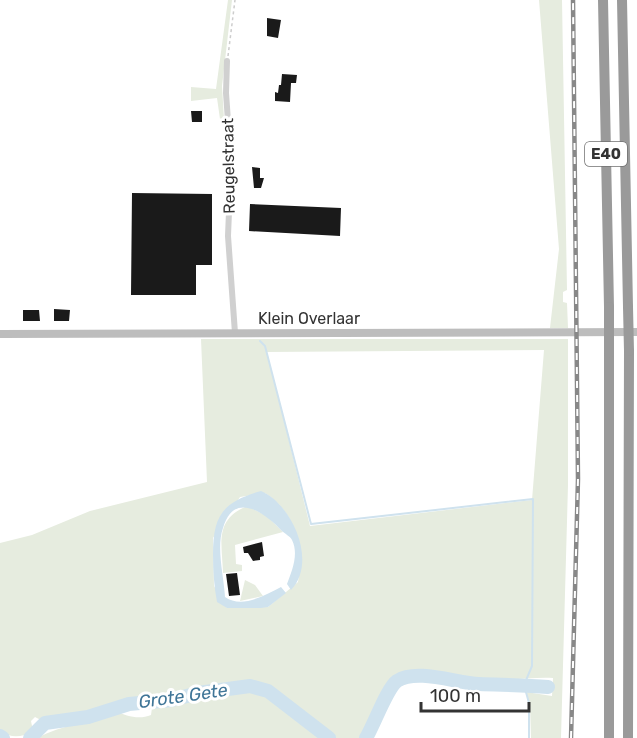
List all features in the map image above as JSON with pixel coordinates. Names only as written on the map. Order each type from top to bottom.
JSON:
[{"type":"highway","name":"E40","points":[[603,0],[609,308],[609,738]]},
{"type":"highway","name":"E40","points":[[622,0],[629,351],[628,738]]},
{"type":"main road","name":"Klein Overlaar","points":[[0,334],[637,332]]},
{"type":"street","name":"Reugelstraat","points":[[227,61],[226,93],[231,163],[228,236],[235,333]]},
{"type":"path","points":[[227,61],[235,0]]},
{"type":"shaded area","points":[[228,0],[232,0],[222,86],[224,119],[220,119],[217,98],[191,101],[191,87],[216,89]]},
{"type":"shaded area","points":[[539,0],[562,0],[567,290],[563,292],[563,302],[567,303],[568,328],[550,328],[559,249]]},
{"type":"shaded area","points":[[201,339],[568,339],[568,485],[561,738],[531,738],[530,704],[526,692],[552,696],[553,678],[474,681],[429,674],[408,675],[385,688],[377,712],[363,738],[37,738],[116,711],[133,717],[151,715],[152,708],[218,694],[217,686],[167,698],[125,701],[66,719],[54,721],[35,717],[31,721],[33,731],[20,736],[8,735],[0,731],[0,543],[32,535],[90,511],[207,482]],"holes":[[[544,350],[532,500],[310,526],[267,352]],[[265,493],[276,501],[291,521],[300,556],[298,582],[268,607],[227,608],[214,586],[213,538],[240,497]]]},
{"type":"shaded area","points":[[247,506],[267,516],[283,532],[235,545],[236,564],[242,565],[242,571],[223,573],[221,542],[225,525],[229,518]]},
{"type":"shaded area","points":[[245,580],[255,585],[263,596],[240,601]]},
{"type":"water","points":[[261,491],[283,508],[298,535],[302,550],[299,578],[291,590],[287,584],[295,551],[290,537],[259,512],[250,508],[234,510],[228,516],[223,528],[220,544],[225,597],[239,602],[253,600],[281,587],[286,593],[268,607],[227,608],[217,602],[216,596],[213,561],[215,530],[222,512],[229,506],[237,500]]},
{"type":"building","points":[[267,18],[281,20],[278,38],[267,36]]},
{"type":"building","points":[[282,74],[297,75],[296,83],[291,83],[290,102],[275,101],[275,92],[278,93]]},
{"type":"building","points":[[191,111],[202,111],[202,122],[192,122]]},
{"type":"building","points":[[252,167],[260,168],[260,178],[264,178],[261,188],[254,188]]},
{"type":"building","points":[[132,193],[212,194],[212,265],[196,265],[196,295],[131,295]]},
{"type":"building","points":[[250,204],[341,208],[340,236],[249,231]]},
{"type":"building","points":[[54,309],[70,310],[69,321],[54,321]]},
{"type":"building","points":[[23,310],[39,310],[40,321],[23,321]]},
{"type":"building","points":[[262,542],[264,556],[260,557],[260,560],[253,561],[248,553],[244,553],[243,547]]},
{"type":"building","points":[[237,573],[240,595],[229,596],[226,574]]},
{"type":"waterway","points":[[260,341],[265,346],[311,524],[533,499],[532,666],[524,685],[529,703],[529,738]]},
{"type":"waterway","name":"Grote Gete","points":[[366,738],[389,691],[397,681],[405,677],[426,676],[479,684],[548,687]]},
{"type":"waterway","name":"Grote Gete","points":[[30,738],[45,723],[88,717],[129,704],[172,700],[198,693],[250,686],[268,691],[329,738]]},
{"type":"railway","points":[[571,738],[578,479],[573,0]]}]
